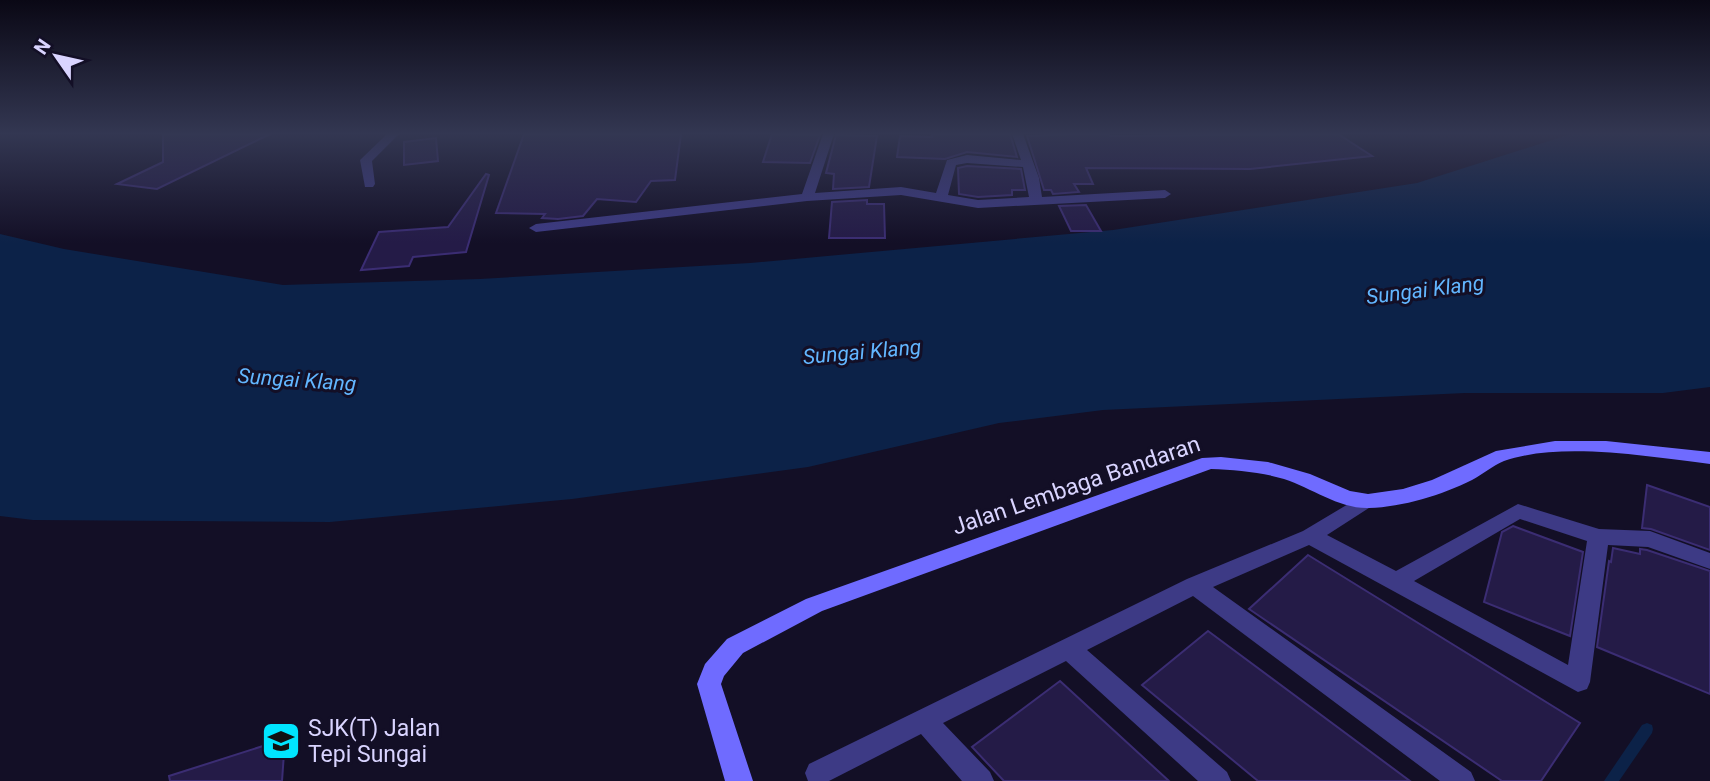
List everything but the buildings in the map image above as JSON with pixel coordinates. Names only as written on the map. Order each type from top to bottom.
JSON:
[{"type":"street","points":[[367,170],[369,184]]},
{"type":"street","points":[[807,197],[816,170]]},
{"type":"street","points":[[941,199],[949,170]]},
{"type":"street","points":[[1030,170],[1036,200]]},
{"type":"street","points":[[536,228],[867,191],[901,191],[978,204],[1166,194]]},
{"type":"street","name":"Jalan Lembaga Bandaran","points":[[738,781],[709,684],[714,671],[735,646],[814,605],[1209,463],[1247,464],[1301,478],[1339,495],[1365,501],[1388,499],[1461,477],[1500,456],[1551,446],[1613,446],[1710,458]]},
{"type":"street","points":[[818,773],[1195,585],[1310,536],[1365,501]]},
{"type":"street","points":[[1396,581],[1518,510],[1598,537],[1650,540],[1710,561]]},
{"type":"street","points":[[1310,536],[1578,682],[1598,537]]},
{"type":"street","points":[[1195,585],[1461,781]]},
{"type":"street","points":[[1069,649],[1217,781]]},
{"type":"street","points":[[924,720],[980,781]]},
{"type":"water","name":"Sungai Klang","points":[[1456,170],[1710,170],[1710,387],[1663,393],[1465,393],[1103,410],[999,423],[808,467],[572,499],[330,522],[33,520],[0,516],[0,234],[64,249],[283,285],[480,279],[750,263],[1113,230],[1417,183]]},
{"type":"waterway","points":[[1611,781],[1647,729]]},
{"type":"place","name":"SJK(T) Jalan Tepi Sungai","points":[[281,741]]}]
